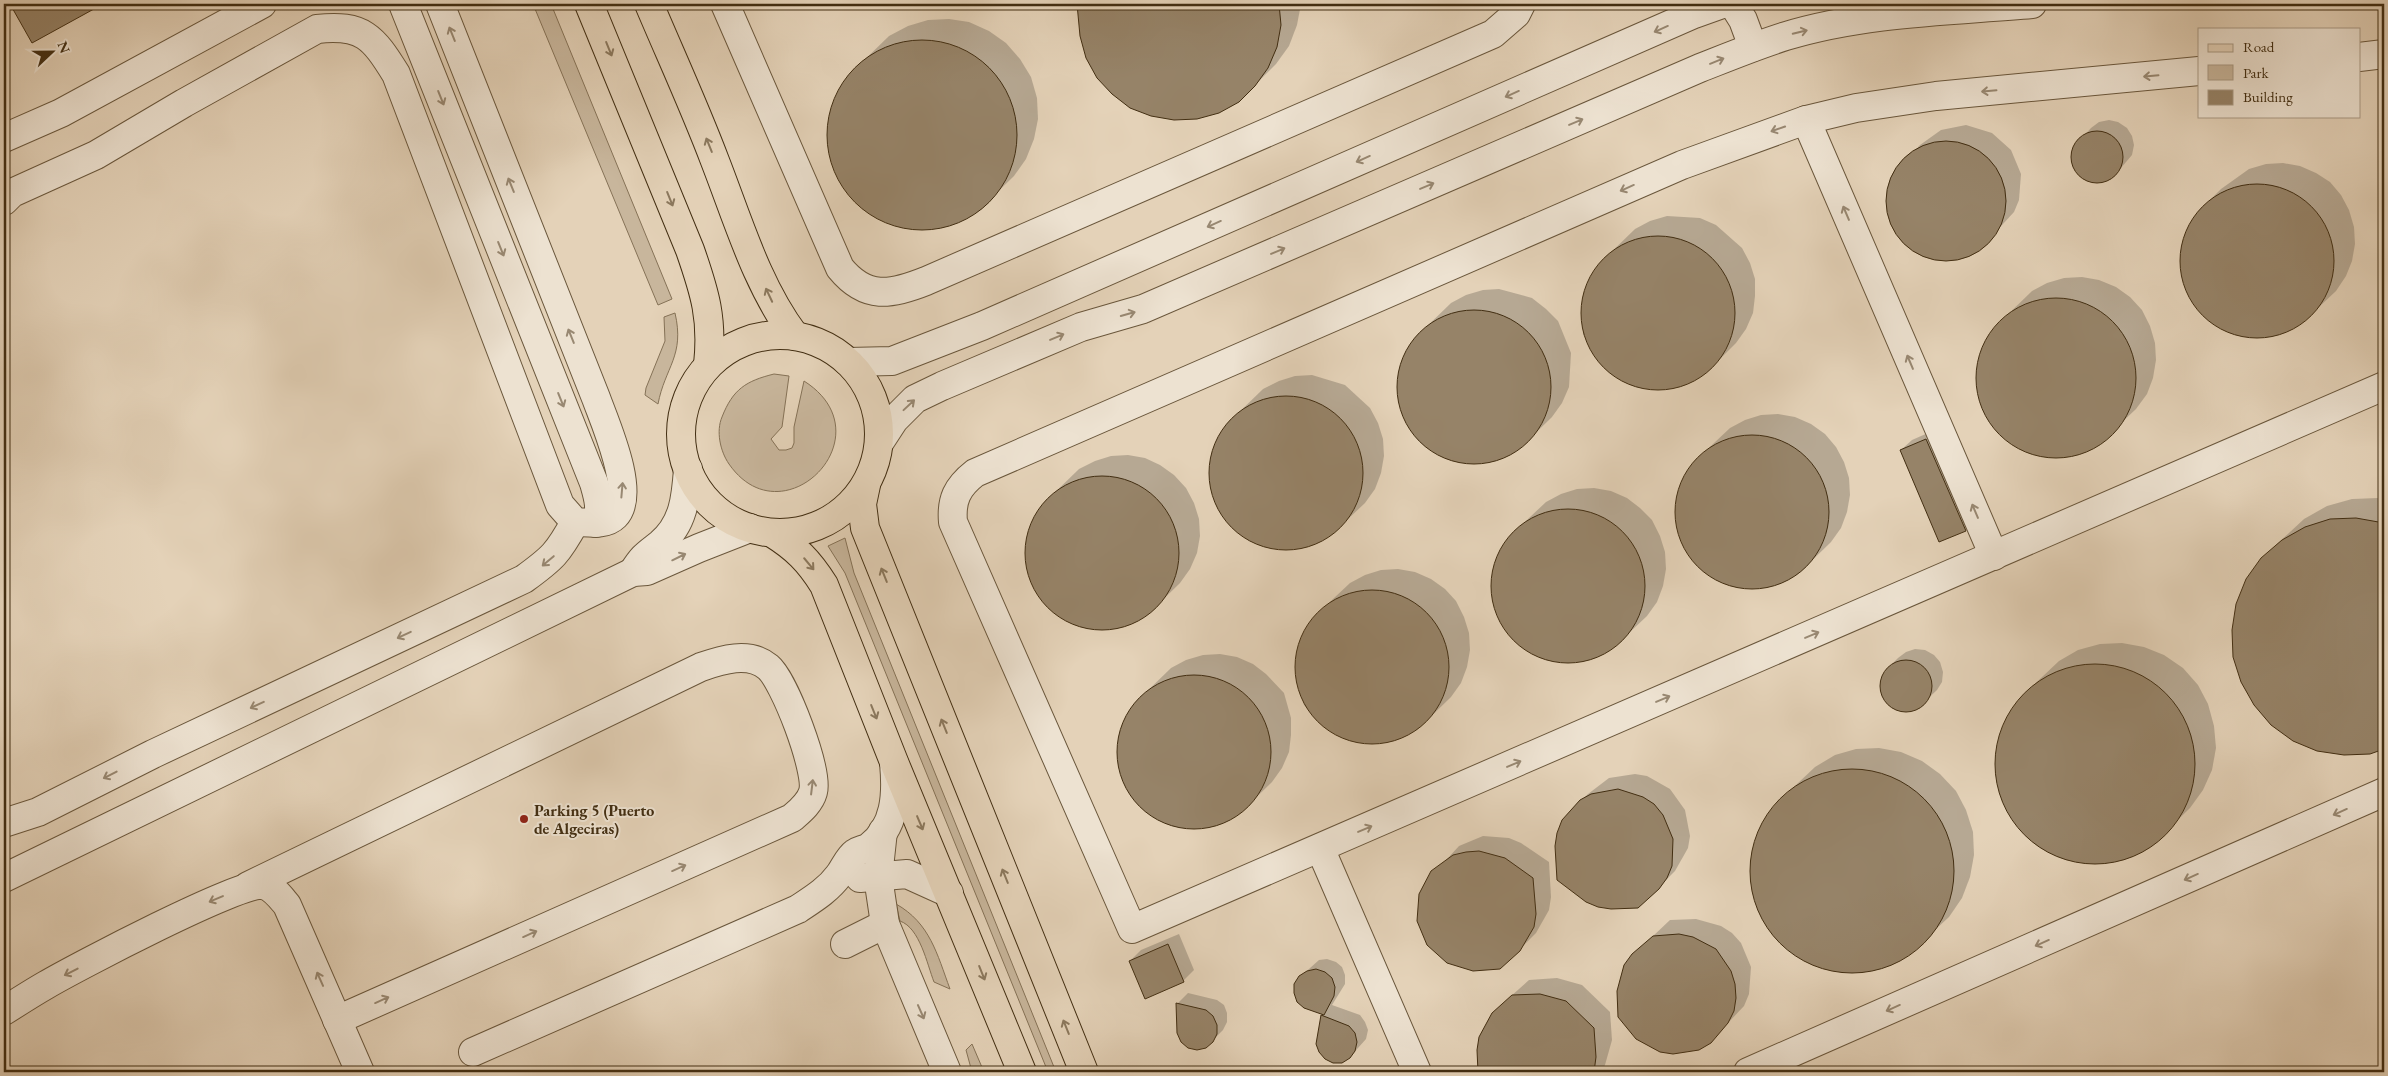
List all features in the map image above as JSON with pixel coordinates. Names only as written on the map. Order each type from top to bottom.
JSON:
[{"type":"main road","points":[[590,4],[690,250],[701,282],[710,316],[711,339],[708,365]]},
{"type":"main road","points":[[649,4],[708,143],[764,284],[778,313],[795,336]]},
{"type":"main road","points":[[1022,1072],[894,762],[824,585],[813,567],[794,547],[730,519],[712,506],[698,489],[688,469],[682,447],[682,425],[686,403],[695,383],[708,365],[725,351],[745,341],[767,336],[795,336],[831,348],[848,362],[863,379],[873,399],[878,420],[879,443],[875,465],[866,485],[862,504],[865,528],[1084,1072]]},
{"type":"main road","points":[[761,531],[794,532],[822,523],[835,516],[852,502],[866,485]]},
{"type":"street","points":[[4,138],[61,113],[262,4]]},
{"type":"street","points":[[4,823],[38,812],[153,754],[524,579],[550,560],[585,522],[599,516],[600,502],[594,483],[404,4]]},
{"type":"street","points":[[4,201],[12,193],[96,155],[184,103],[317,29],[338,27],[359,31],[380,47],[396,74],[560,505],[585,522],[604,522],[615,516],[620,507],[623,484],[618,460],[596,398],[440,4]]},
{"type":"street","points":[[725,4],[840,268],[850,280],[862,288],[878,292],[903,290],[926,281],[1493,34],[1516,14],[1521,4]]},
{"type":"street","points":[[848,362],[892,361],[982,326],[1694,14],[1722,4]]},
{"type":"street","points":[[1733,4],[1743,20],[1753,47]]},
{"type":"street","points":[[879,443],[894,420],[915,399],[942,386],[1081,327],[1143,309],[1753,47],[1821,27],[1870,19],[2032,4]]},
{"type":"street","points":[[2360,56],[2384,54]]},
{"type":"street","points":[[2198,71],[1936,96],[1856,108],[1806,120],[1682,164],[975,473],[963,482],[955,494],[952,508],[953,522],[1132,929],[2384,386]]},
{"type":"street","points":[[1806,120],[1994,556]]},
{"type":"street","points":[[633,572],[644,555],[661,543],[680,518],[686,501],[688,469]]},
{"type":"street","points":[[4,878],[633,572],[647,572],[699,548],[761,531]]},
{"type":"street","points":[[4,1011],[46,984],[212,900],[248,886],[702,667],[730,658],[755,661],[768,667],[779,682],[808,750],[813,774],[813,792],[804,808],[792,818],[338,1020]]},
{"type":"street","points":[[473,1052],[711,958],[823,893],[838,877],[854,853],[867,848],[880,837],[892,816],[897,792],[894,762]]},
{"type":"street","points":[[1748,1072],[2384,792]]},
{"type":"street","points":[[883,831],[878,876],[885,924],[895,952],[947,1072]]},
{"type":"street","points":[[1320,848],[1417,1072]]},
{"type":"street","points":[[838,877],[864,878],[907,874],[949,893]]},
{"type":"street","points":[[248,886],[264,885],[276,892],[287,905],[360,1072]]},
{"type":"street","points":[[845,944],[885,924]]},
{"type":"street","points":[[895,952],[896,986],[901,1013],[927,1072]]},
{"type":"green space","points":[[533,4],[551,4],[672,299],[658,305]]},
{"type":"green space","points":[[675,313],[678,340],[676,351],[658,404],[645,395],[646,388],[665,341],[664,317]]},
{"type":"green space","points":[[774,374],[789,376],[782,427],[771,439],[779,450],[792,448],[794,443],[794,427],[804,381],[827,403],[836,428],[832,452],[819,472],[799,486],[775,492],[751,485],[729,464],[721,447],[719,435],[720,423],[726,407],[736,393],[748,383]]},
{"type":"green space","points":[[845,538],[854,573],[1056,1072],[1048,1072],[845,573],[828,546]]},
{"type":"green space","points":[[896,904],[917,920],[925,930],[931,940],[950,989],[934,982],[922,947],[913,931],[900,921]]},
{"type":"green space","points":[[972,1044],[984,1072],[972,1072],[966,1050]]},
{"type":"building","points":[[10,4],[103,4],[32,43]]},
{"type":"building","points":[[1077,4],[1279,4],[1281,25],[1277,47],[1268,68],[1255,86],[1239,102],[1219,113],[1197,119],[1174,120],[1151,116],[1130,108],[1112,94],[1097,78],[1086,58],[1080,36]]},
{"type":"building","points":[[913,40],[931,40],[950,44],[967,51],[982,61],[996,75],[1006,90],[1013,107],[1017,135],[1013,163],[1006,180],[996,195],[982,209],[967,219],[950,226],[931,230],[913,230],[894,226],[877,219],[862,209],[848,195],[838,180],[831,163],[827,144],[827,126],[831,107],[838,90],[848,75],[862,61],[877,51],[894,44]]},
{"type":"building","points":[[2092,131],[2102,131],[2116,138],[2123,152],[2123,162],[2116,176],[2102,183],[2092,183],[2082,179],[2075,172],[2071,162],[2071,152],[2075,142],[2082,135]]},
{"type":"building","points":[[1946,141],[1969,146],[1988,159],[2001,178],[2006,201],[2001,224],[1988,243],[1969,256],[1946,261],[1923,256],[1904,243],[1891,224],[1886,201],[1891,178],[1904,159],[1923,146]]},
{"type":"building","points":[[2257,184],[2272,185],[2287,190],[2312,206],[2328,231],[2333,246],[2333,276],[2328,291],[2312,316],[2287,332],[2272,337],[2257,338],[2242,337],[2227,332],[2202,316],[2186,291],[2181,276],[2180,261],[2181,246],[2186,231],[2202,206],[2227,190],[2242,185]]},
{"type":"building","points":[[1658,236],[1673,237],[1688,242],[1713,258],[1729,283],[1734,298],[1734,328],[1729,343],[1713,368],[1688,384],[1673,389],[1658,390],[1643,389],[1628,384],[1603,368],[1587,343],[1582,328],[1581,313],[1582,298],[1587,283],[1603,258],[1628,242],[1643,237]]},
{"type":"building","points":[[2056,298],[2087,304],[2107,316],[2118,327],[2130,347],[2136,378],[2130,409],[2118,429],[2107,440],[2087,452],[2056,458],[2025,452],[2005,440],[1994,429],[1982,409],[1976,378],[1982,347],[1994,327],[2005,316],[2025,304]]},
{"type":"building","points":[[1474,310],[1504,315],[1529,332],[1546,357],[1551,387],[1546,417],[1529,442],[1504,459],[1474,464],[1444,459],[1419,442],[1402,417],[1397,387],[1402,357],[1419,332],[1444,315]]},
{"type":"building","points":[[1286,396],[1301,397],[1316,402],[1341,418],[1357,443],[1362,458],[1362,488],[1357,503],[1341,528],[1316,544],[1301,549],[1286,550],[1271,549],[1256,544],[1231,528],[1215,503],[1210,488],[1209,473],[1210,458],[1215,443],[1231,418],[1256,402],[1271,397]]},
{"type":"building","points":[[1752,435],[1767,436],[1782,441],[1807,457],[1823,482],[1828,497],[1828,527],[1823,542],[1807,567],[1782,583],[1767,588],[1752,589],[1737,588],[1722,583],[1697,567],[1681,542],[1676,527],[1675,512],[1676,497],[1681,482],[1697,457],[1722,441],[1737,436]]},
{"type":"building","points":[[1926,439],[1966,531],[1939,542],[1900,450]]},
{"type":"building","points":[[1102,476],[1132,481],[1157,498],[1174,523],[1179,553],[1174,583],[1157,608],[1132,625],[1102,630],[1072,625],[1047,608],[1030,583],[1025,553],[1030,523],[1047,498],[1072,481]]},
{"type":"building","points":[[1568,509],[1583,510],[1598,515],[1623,531],[1639,556],[1644,571],[1644,601],[1639,616],[1623,641],[1598,657],[1583,662],[1568,663],[1553,662],[1538,657],[1513,641],[1497,616],[1492,601],[1491,586],[1492,571],[1497,556],[1513,531],[1538,515],[1553,510]]},
{"type":"building","points":[[2356,518],[2384,523],[2384,749],[2370,754],[2344,755],[2317,751],[2293,741],[2271,725],[2254,705],[2241,682],[2233,657],[2232,630],[2236,604],[2246,579],[2261,558],[2282,540],[2305,527],[2330,519]]},
{"type":"building","points":[[1372,590],[1402,595],[1427,612],[1444,637],[1449,667],[1444,697],[1427,722],[1402,739],[1372,744],[1342,739],[1317,722],[1300,697],[1295,667],[1300,637],[1317,612],[1342,595]]},
{"type":"building","points":[[1901,660],[1911,660],[1925,667],[1932,681],[1932,691],[1925,705],[1911,712],[1901,712],[1891,708],[1884,701],[1880,691],[1880,681],[1884,671],[1891,664]]},
{"type":"building","points":[[2085,664],[2105,664],[2124,668],[2142,676],[2166,693],[2178,708],[2191,735],[2195,764],[2191,793],[2178,820],[2166,835],[2151,847],[2124,860],[2105,864],[2085,864],[2066,860],[2048,852],[2024,835],[2012,820],[1999,793],[1995,774],[1995,754],[1999,735],[2007,717],[2024,693],[2039,681],[2066,668]]},
{"type":"building","points":[[1194,675],[1209,676],[1224,681],[1249,697],[1265,722],[1270,737],[1270,767],[1265,782],[1249,807],[1224,823],[1209,828],[1194,829],[1179,828],[1164,823],[1139,807],[1123,782],[1118,767],[1117,752],[1118,737],[1123,722],[1139,697],[1164,681],[1179,676]]},
{"type":"building","points":[[1852,769],[1872,771],[1900,781],[1917,792],[1931,806],[1946,832],[1952,851],[1954,871],[1952,891],[1942,919],[1931,936],[1917,950],[1891,965],[1872,971],[1852,973],[1832,971],[1804,961],[1787,950],[1773,936],[1758,910],[1752,891],[1750,871],[1752,851],[1762,823],[1773,806],[1787,792],[1813,777],[1832,771]]},
{"type":"building","points":[[1618,789],[1643,797],[1654,804],[1663,815],[1673,839],[1672,866],[1667,878],[1659,889],[1638,908],[1611,909],[1598,907],[1586,902],[1557,880],[1555,846],[1562,820],[1580,800],[1591,794]]},
{"type":"building","points":[[1479,851],[1505,858],[1533,878],[1536,914],[1534,927],[1520,951],[1500,969],[1473,971],[1447,963],[1427,945],[1417,921],[1419,894],[1431,871],[1453,855]]},
{"type":"building","points":[[1679,934],[1693,937],[1716,949],[1731,971],[1735,984],[1736,998],[1734,1011],[1728,1023],[1711,1043],[1699,1050],[1673,1054],[1660,1052],[1636,1039],[1618,1017],[1617,991],[1624,965],[1632,954],[1653,936]]},
{"type":"building","points":[[1168,944],[1184,982],[1145,999],[1129,961]]},
{"type":"building","points":[[1316,969],[1325,972],[1332,978],[1335,987],[1334,996],[1324,1015],[1304,1008],[1297,1002],[1294,993],[1294,984],[1299,976],[1307,971]]},
{"type":"building","points":[[1540,994],[1566,1001],[1594,1028],[1596,1057],[1594,1072],[1478,1072],[1477,1050],[1479,1037],[1492,1013],[1512,995]]},
{"type":"building","points":[[1176,1003],[1206,1010],[1213,1016],[1217,1025],[1217,1034],[1213,1042],[1206,1048],[1197,1050],[1188,1048],[1181,1042],[1177,1033]]},
{"type":"building","points":[[1321,1015],[1349,1026],[1355,1033],[1357,1042],[1355,1051],[1350,1058],[1342,1063],[1333,1063],[1325,1059],[1319,1052],[1316,1044]]},
{"type":"place","name":"Parking 5 (Puerto de Algeciras)","points":[[524,819]]}]
